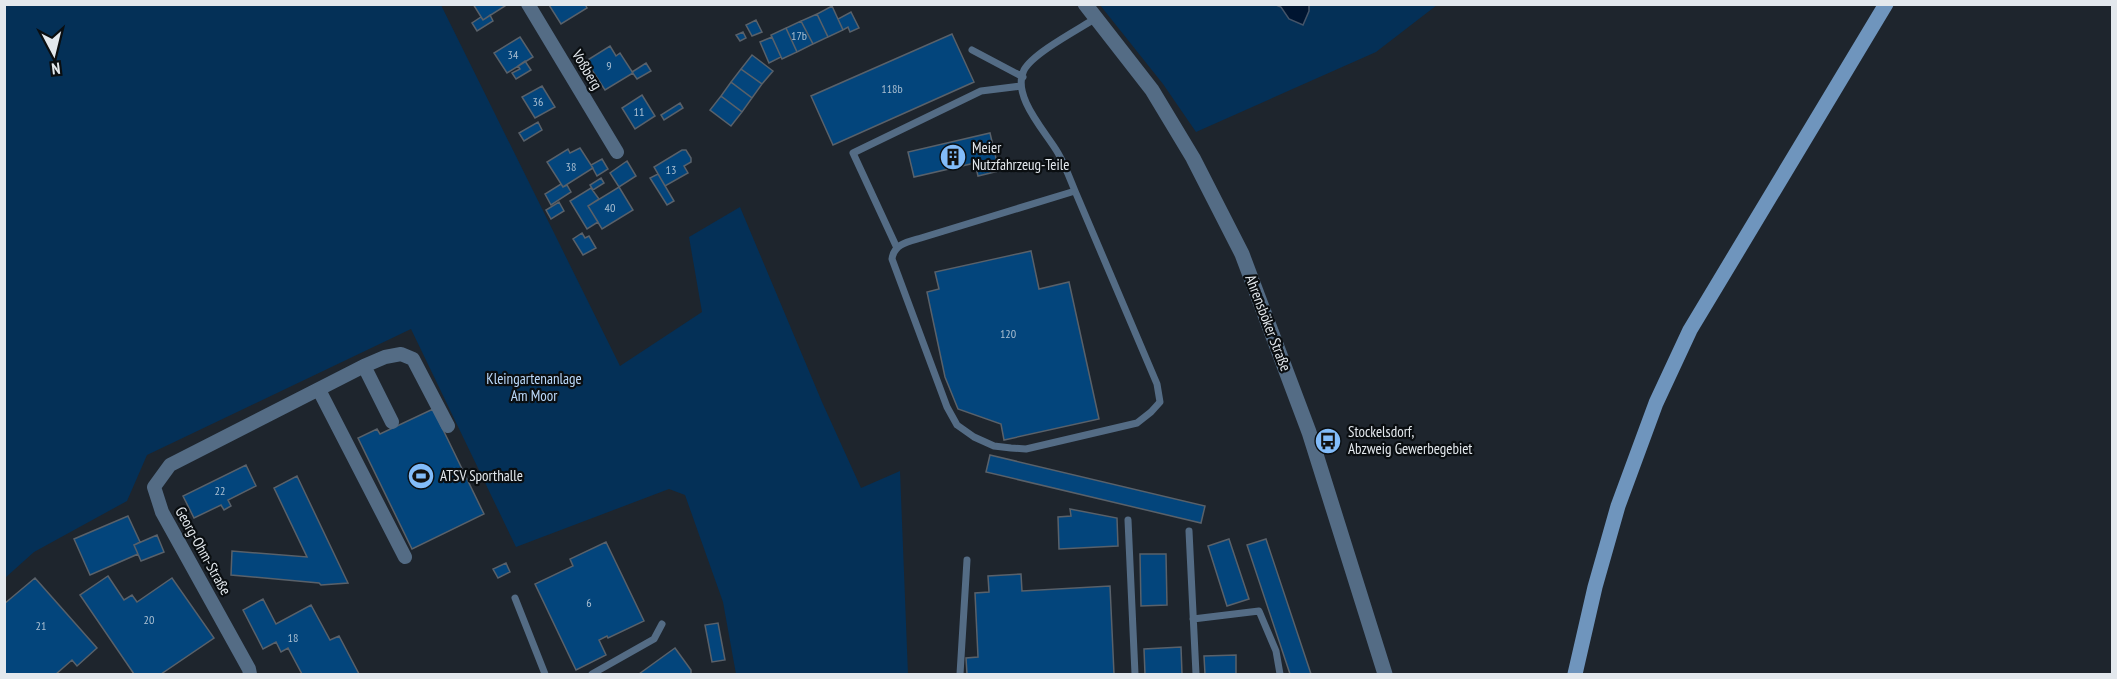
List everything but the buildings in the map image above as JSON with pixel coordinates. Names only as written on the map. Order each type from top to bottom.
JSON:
[{"type":"main road","points":[[1575,675],[1595,587],[1618,506],[1656,403],[1690,330],[1886,4]]},
{"type":"street","name":"Voßberg","points":[[528,4],[617,152]]},
{"type":"street","name":"Ahrensböker Straße","points":[[1085,4],[1152,90],[1193,158],[1242,254],[1310,432],[1385,675]]},
{"type":"street","name":"Georg-Ohm-Straße","points":[[250,675],[249,669],[162,512],[154,487],[170,465],[364,366],[385,357],[401,354],[413,359],[448,426]]},
{"type":"street","points":[[364,366],[392,422]]},
{"type":"street","points":[[319,390],[405,557]]},
{"type":"lane","points":[[1075,191],[921,238],[900,245],[893,251],[892,260],[946,407],[957,425],[974,437],[994,446],[1026,449],[1137,423],[1160,402],[1157,384],[1075,191],[1062,161],[1031,112],[1021,86],[1024,70],[1038,55],[1096,18]]},
{"type":"lane","points":[[972,51],[1023,77]]},
{"type":"lane","points":[[897,248],[853,153],[981,91],[1021,86]]},
{"type":"lane","points":[[1128,520],[1135,675]]},
{"type":"lane","points":[[1189,531],[1196,675]]},
{"type":"lane","points":[[960,675],[967,560]]},
{"type":"lane","points":[[515,598],[545,675]]},
{"type":"lane","points":[[1193,619],[1259,611],[1276,651],[1280,675]]},
{"type":"lane","points":[[592,675],[654,639],[662,624]]},
{"type":"green space","name":"Kleingartenanlage Am Moor","points":[[5,4],[441,5],[620,366],[702,312],[689,237],[740,207],[822,402],[861,488],[900,471],[908,674],[736,674],[723,602],[685,495],[669,489],[516,547],[411,329],[147,455],[127,501],[34,552],[5,578]]},
{"type":"green space","points":[[1100,5],[1276,5],[1281,7],[1289,19],[1309,11],[1309,5],[1437,5],[1376,52],[1196,132],[1163,84]]},
{"type":"shaded area","points":[[1276,5],[1309,5],[1303,25],[1289,19],[1281,7]]},
{"type":"place","name":"Meier Nutzfahrzeug-Teile","points":[[953,157]]},
{"type":"place","name":"Stockelsdorf, Abzweig Gewerbegebiet","points":[[1328,441]]},
{"type":"place","name":"ATSV Sporthalle","points":[[421,476]]}]
